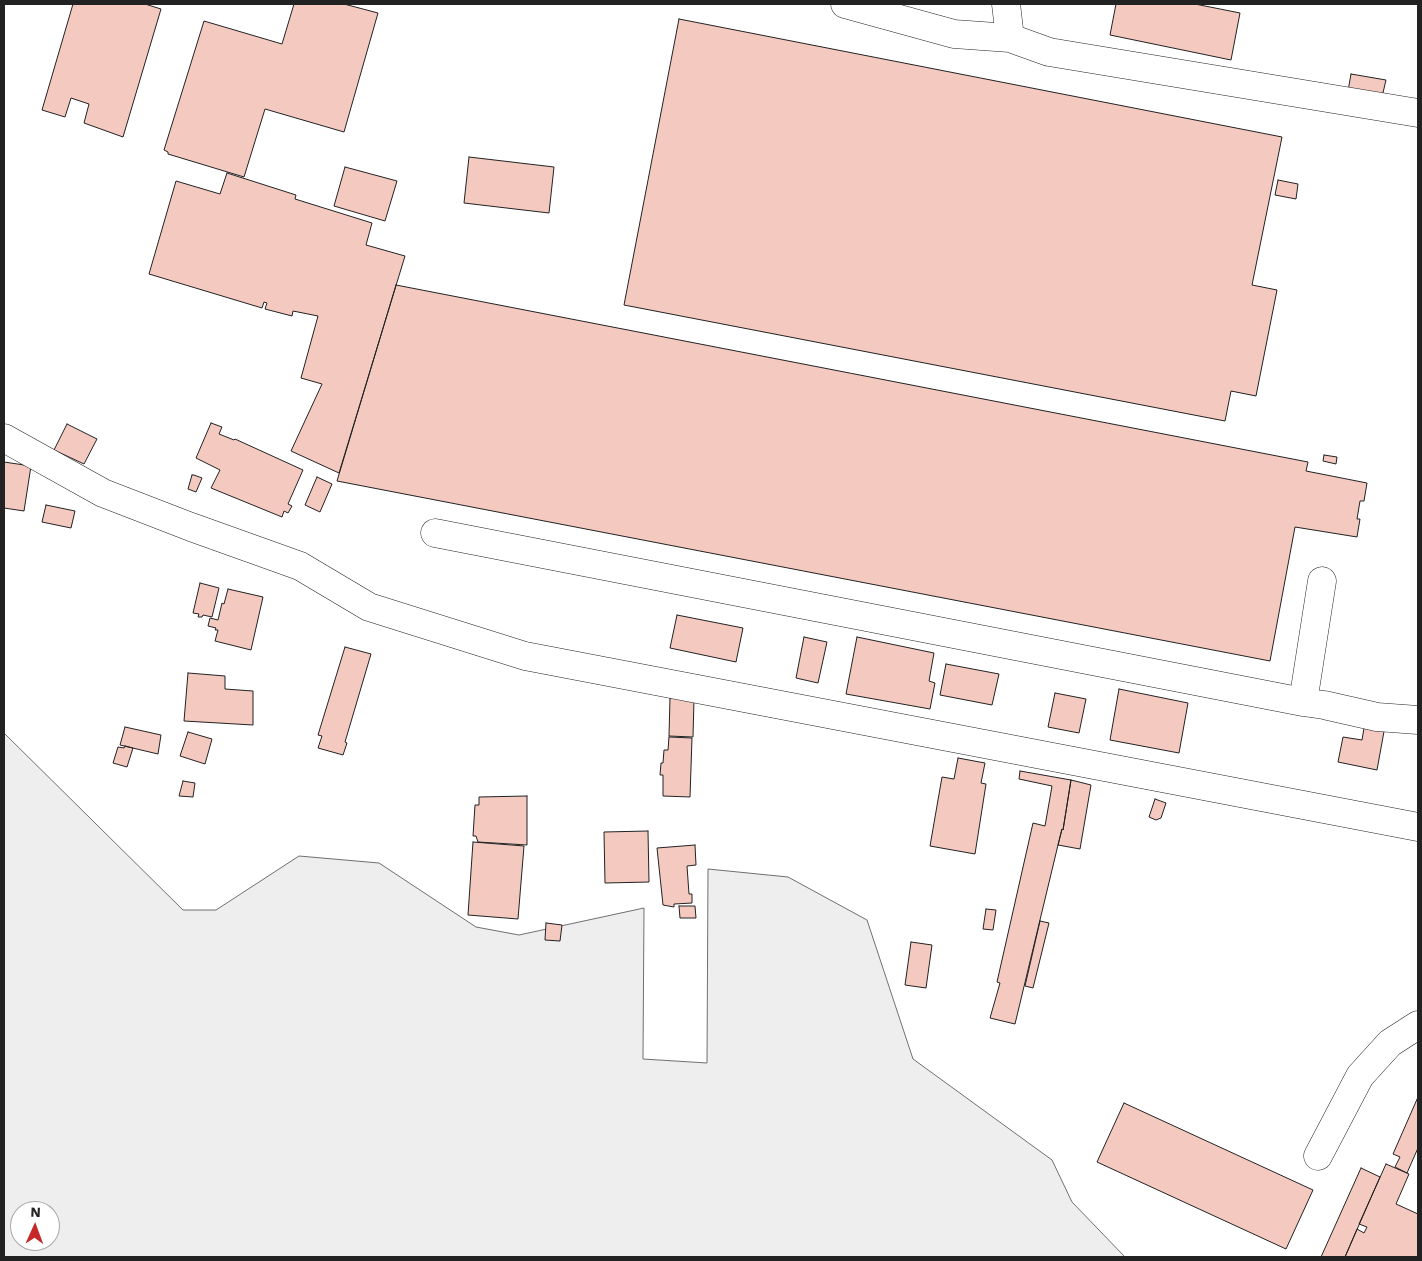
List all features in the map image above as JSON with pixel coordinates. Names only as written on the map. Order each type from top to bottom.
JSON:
[{"type":"lane","points":[[845,4],[954,34],[1010,38],[1049,52],[1418,113]]},
{"type":"lane","points":[[1006,4],[1010,38]]},
{"type":"lane","points":[[4,438],[102,493],[300,566],[369,607],[525,656],[1418,827]]},
{"type":"lane","points":[[435,533],[1324,705],[1377,717],[1418,720]]},
{"type":"lane","points":[[1303,702],[1322,581]]},
{"type":"lane","points":[[1318,1156],[1360,1076],[1390,1043],[1418,1025]]},
{"type":"shaded area","points":[[4,733],[183,910],[216,910],[299,856],[379,863],[476,927],[519,935],[644,908],[643,1059],[707,1063],[708,869],[788,877],[867,920],[913,1059],[1052,1160],[1072,1202],[1125,1257],[4,1257]]},
{"type":"building","points":[[73,4],[145,4],[161,9],[123,137],[84,123],[89,104],[71,98],[65,117],[42,110]]},
{"type":"building","points":[[294,4],[344,4],[378,13],[344,132],[265,109],[244,177],[168,154],[164,150],[204,21],[282,44]]},
{"type":"building","points":[[1116,4],[1195,4],[1240,13],[1231,60],[1110,35]]},
{"type":"building","points":[[679,19],[1282,137],[1252,285],[1277,290],[1256,396],[1231,391],[1225,421],[624,305]]},
{"type":"building","points":[[1351,74],[1386,80],[1382,97],[1348,91]]},
{"type":"building","points":[[469,157],[554,167],[549,213],[464,203]]},
{"type":"building","points":[[345,167],[397,181],[385,221],[334,206]]},
{"type":"building","points":[[227,173],[296,195],[295,199],[372,223],[366,245],[405,256],[339,473],[291,451],[322,384],[301,378],[318,316],[293,311],[292,316],[265,309],[267,303],[264,302],[262,308],[149,274],[176,181],[220,194]]},
{"type":"building","points":[[1278,180],[1298,184],[1296,199],[1275,195]]},
{"type":"building","points":[[396,285],[1308,462],[1306,471],[1367,483],[1364,501],[1360,501],[1357,537],[1295,527],[1270,661],[337,481]]},
{"type":"building","points":[[211,423],[222,427],[219,434],[235,439],[303,470],[288,504],[292,506],[288,513],[284,511],[282,517],[211,488],[220,470],[196,458]]},
{"type":"building","points":[[67,424],[97,439],[84,464],[54,450]]},
{"type":"building","points":[[1324,455],[1337,457],[1336,464],[1323,461]]},
{"type":"building","points":[[4,462],[31,466],[24,511],[4,508]]},
{"type":"building","points":[[192,475],[202,478],[196,492],[188,489]]},
{"type":"building","points":[[317,477],[332,484],[320,512],[305,505]]},
{"type":"building","points":[[46,505],[75,511],[71,528],[42,522]]},
{"type":"building","points":[[200,583],[219,588],[212,617],[203,615],[198,617],[199,614],[193,613]]},
{"type":"building","points":[[228,589],[263,597],[251,650],[215,641],[218,630],[208,626],[210,618],[218,620]]},
{"type":"building","points":[[677,615],[743,628],[736,662],[670,648]]},
{"type":"building","points":[[804,637],[827,642],[818,683],[796,678]]},
{"type":"building","points":[[857,637],[934,653],[929,681],[935,683],[930,709],[846,694]]},
{"type":"building","points":[[345,647],[371,654],[345,742],[347,743],[343,755],[318,748],[322,736],[318,735]]},
{"type":"building","points":[[946,664],[999,674],[992,705],[940,695]]},
{"type":"building","points":[[188,673],[225,676],[225,689],[253,691],[253,725],[184,721]]},
{"type":"building","points":[[1119,689],[1188,703],[1179,753],[1110,740]]},
{"type":"building","points":[[1055,693],[1086,699],[1079,733],[1048,727]]},
{"type":"building","points":[[670,698],[694,699],[693,737],[669,736]]},
{"type":"building","points":[[1365,722],[1385,726],[1377,770],[1338,762],[1343,737],[1362,740]]},
{"type":"building","points":[[125,727],[161,735],[158,754],[120,745]]},
{"type":"building","points":[[188,732],[212,739],[205,764],[180,756]]},
{"type":"building","points":[[669,737],[692,738],[690,797],[663,796],[663,775],[660,775],[661,763],[663,763],[664,750],[668,750]]},
{"type":"building","points":[[125,746],[133,748],[127,767],[113,763],[118,747],[124,748]]},
{"type":"building","points":[[958,758],[985,763],[981,783],[986,784],[975,854],[930,846],[942,777],[954,779]]},
{"type":"building","points":[[1020,771],[1071,780],[1063,830],[1015,1024],[990,1018],[1000,983],[997,982],[1033,823],[1045,826],[1052,786],[1019,779]]},
{"type":"building","points":[[1071,780],[1091,785],[1080,849],[1058,845],[1063,830]]},
{"type":"building","points":[[183,781],[195,783],[193,797],[179,796]]},
{"type":"building","points":[[527,796],[527,845],[478,842],[476,836],[473,836],[475,805],[479,805],[479,797]]},
{"type":"building","points":[[1155,799],[1166,803],[1161,818],[1156,820],[1149,817]]},
{"type":"building","points":[[648,831],[649,882],[605,883],[604,832]]},
{"type":"building","points":[[473,842],[524,846],[518,919],[468,915]]},
{"type":"building","points":[[695,845],[696,865],[687,866],[689,894],[692,894],[692,903],[674,904],[674,907],[663,905],[657,848]]},
{"type":"building","points":[[679,906],[695,906],[696,918],[680,918]]},
{"type":"building","points":[[986,909],[996,910],[993,930],[983,929]]},
{"type":"building","points":[[1040,921],[1049,923],[1033,988],[1025,986]]},
{"type":"building","points":[[546,923],[562,925],[560,941],[545,940]]},
{"type":"building","points":[[911,942],[932,945],[926,988],[905,985]]},
{"type":"building","points":[[1418,1097],[1418,1148],[1407,1173],[1395,1167],[1400,1157],[1393,1154]]},
{"type":"building","points":[[1124,1103],[1313,1190],[1286,1249],[1097,1162]]},
{"type":"building","points":[[1386,1164],[1409,1174],[1396,1204],[1418,1214],[1418,1255],[1417,1257],[1345,1257],[1357,1229],[1364,1233],[1367,1227],[1359,1224]]},
{"type":"building","points":[[1361,1168],[1380,1177],[1345,1257],[1321,1257]]}]
